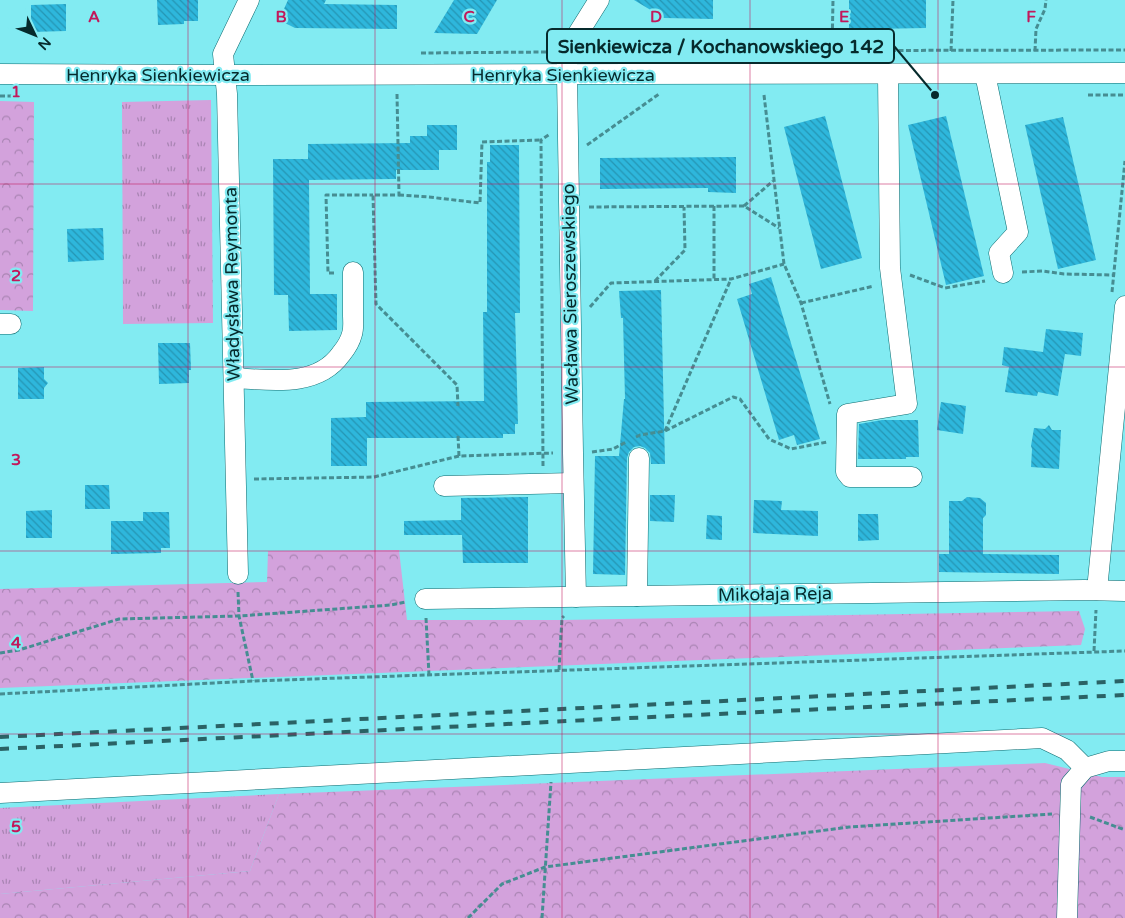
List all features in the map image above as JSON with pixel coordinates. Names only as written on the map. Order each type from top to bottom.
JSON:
[{"type":"street","name":"Władysława Reymonta","points":[[238,574],[228,94],[223,54],[249,0]]},
{"type":"street","name":"Wacława Sieroszewskiego","points":[[576,597],[567,51],[599,0]]},
{"type":"street","name":"Henryka Sienkiewicza","points":[[0,74],[567,75],[1125,73]]},
{"type":"street","points":[[888,74],[890,268],[907,404],[847,414],[846,472],[850,477],[912,477]]},
{"type":"street","points":[[985,74],[1018,232],[999,253],[1003,273]]},
{"type":"street","points":[[234,378],[300,379],[316,375],[328,368],[340,357],[349,343],[353,332],[353,272]]},
{"type":"street","points":[[1097,590],[1125,306]]},
{"type":"street","points":[[637,596],[638,458]]},
{"type":"street","points":[[444,486],[573,483]]},
{"type":"street","name":"Mikołaja Reja","points":[[425,599],[1125,591]]},
{"type":"street","points":[[0,793],[1042,738],[1068,750],[1085,768]]},
{"type":"street","points":[[1067,918],[1071,784],[1085,768],[1109,761],[1125,761]]},
{"type":"path","points":[[832,51],[833,0]]},
{"type":"path","points":[[951,51],[953,0]]},
{"type":"path","points":[[1035,51],[1036,29],[1046,9],[1046,0]]},
{"type":"path","points":[[398,94],[399,195]]},
{"type":"path","points":[[580,149],[659,94]]},
{"type":"path","points":[[764,95],[784,264],[801,303],[831,407]]},
{"type":"path","points":[[376,272],[328,273],[326,195],[399,195],[480,203],[482,142],[541,140],[554,131]]},
{"type":"path","points":[[541,140],[543,484]]},
{"type":"path","points":[[744,206],[773,180]]},
{"type":"path","points":[[373,195],[376,304],[457,384],[458,406]]},
{"type":"path","points":[[654,282],[685,250],[684,206]]},
{"type":"path","points":[[714,206],[714,280]]},
{"type":"path","points":[[581,207],[744,206],[779,228]]},
{"type":"path","points":[[589,309],[611,284],[731,279],[784,264]]},
{"type":"path","points":[[665,431],[731,279]]},
{"type":"path","points":[[801,303],[891,281]]},
{"type":"path","points":[[236,479],[374,477],[459,456],[585,453],[613,448],[640,435],[665,431],[733,397],[740,399],[770,439],[792,450],[831,441]]},
{"type":"path","points":[[458,436],[459,456]]},
{"type":"path","points":[[1094,652],[1097,590]]},
{"type":"path","points":[[559,670],[562,618],[576,597]]},
{"type":"path","points":[[0,653],[19,650],[119,619],[239,616],[391,605],[425,599],[429,675]]},
{"type":"path","points":[[239,616],[253,681]]},
{"type":"path","points":[[0,694],[253,681],[1125,651]]},
{"type":"path","points":[[542,918],[553,764]]},
{"type":"path","points":[[468,918],[502,884],[545,867],[849,827],[1078,812],[1125,830]]},
{"type":"green space","points":[[211,100],[213,323],[123,324],[122,102]]},
{"type":"green space","points":[[0,101],[34,102],[33,311],[0,310]]},
{"type":"green space","points":[[399,550],[407,620],[562,620],[1079,611],[1085,629],[1081,645],[0,688],[0,589],[267,582],[268,551]]},
{"type":"green space","points":[[1045,763],[1102,777],[1125,777],[1125,918],[0,918],[0,894],[250,871],[279,794]]},
{"type":"green space","points":[[279,794],[250,871],[0,894],[0,808]]},
{"type":"building","points":[[157,0],[198,0],[198,21],[184,21],[184,24],[158,25]]},
{"type":"building","points":[[288,0],[326,0],[324,4],[397,5],[397,29],[295,28],[279,20]]},
{"type":"building","points":[[454,0],[497,0],[477,34],[434,33]]},
{"type":"building","points":[[634,0],[713,0],[713,19],[664,18]]},
{"type":"building","points":[[849,0],[926,0],[926,28],[873,29],[873,38],[849,38]]},
{"type":"building","points":[[66,4],[66,31],[31,32],[31,5]]},
{"type":"building","points":[[825,116],[862,258],[821,269],[784,127]]},
{"type":"building","points":[[946,116],[984,276],[946,285],[908,125]]},
{"type":"building","points":[[1063,117],[1096,260],[1058,269],[1025,125]]},
{"type":"building","points":[[427,125],[457,125],[457,150],[439,150],[439,170],[396,170],[396,179],[309,180],[310,294],[337,294],[337,330],[289,331],[288,295],[274,295],[273,159],[308,159],[308,144],[410,143],[410,136],[427,136]]},
{"type":"building","points":[[490,145],[519,145],[520,313],[515,313],[518,424],[515,424],[515,434],[503,434],[503,438],[367,438],[367,466],[331,466],[331,418],[366,417],[366,402],[484,401],[483,312],[487,312],[487,162],[490,162]]},
{"type":"building","points":[[736,157],[736,193],[708,192],[708,188],[600,189],[600,158]]},
{"type":"building","points":[[103,228],[104,260],[68,262],[67,229]]},
{"type":"building","points":[[771,277],[820,439],[797,445],[794,435],[779,440],[737,299],[752,294],[749,284]]},
{"type":"building","points":[[661,290],[665,464],[651,464],[650,453],[640,446],[634,447],[629,452],[627,458],[625,575],[593,574],[595,456],[619,456],[625,399],[623,318],[621,318],[619,291]]},
{"type":"building","points":[[1046,329],[1083,333],[1081,356],[1065,354],[1058,396],[1038,392],[1037,396],[1005,392],[1009,367],[1002,365],[1004,347],[1043,352]]},
{"type":"building","points":[[158,343],[190,343],[191,370],[189,370],[189,383],[159,384]]},
{"type":"building","points":[[44,367],[44,379],[48,383],[44,388],[44,399],[18,399],[18,368]]},
{"type":"building","points":[[941,402],[966,406],[963,434],[937,430]]},
{"type":"building","points":[[882,420],[918,420],[919,457],[906,457],[906,459],[858,459],[859,424]]},
{"type":"building","points":[[1049,425],[1052,430],[1061,430],[1059,469],[1031,467],[1031,446],[1034,428],[1045,429]]},
{"type":"building","points":[[85,485],[109,485],[110,509],[85,509]]},
{"type":"building","points":[[650,495],[675,495],[674,522],[650,521]]},
{"type":"building","points":[[528,497],[528,563],[463,563],[462,535],[404,535],[404,521],[461,520],[461,498]]},
{"type":"building","points":[[967,497],[980,498],[986,503],[986,515],[983,518],[983,554],[1059,555],[1059,574],[939,572],[939,554],[949,554],[949,501],[962,501]]},
{"type":"building","points":[[754,500],[782,501],[781,510],[818,511],[818,536],[753,533]]},
{"type":"building","points":[[52,510],[52,538],[26,538],[26,511]]},
{"type":"building","points":[[143,512],[169,512],[170,548],[161,548],[161,553],[111,554],[111,521],[143,521]]},
{"type":"building","points":[[858,514],[878,514],[879,540],[858,541]]},
{"type":"building","points":[[707,515],[722,516],[722,540],[706,539]]},
{"type":"railway","points":[[0,737],[1125,681]]},
{"type":"railway","points":[[0,749],[1125,695]]},
{"type":"place","name":"Sienkiewicza / Kochanowskiego 142","points":[[935,95]]}]
